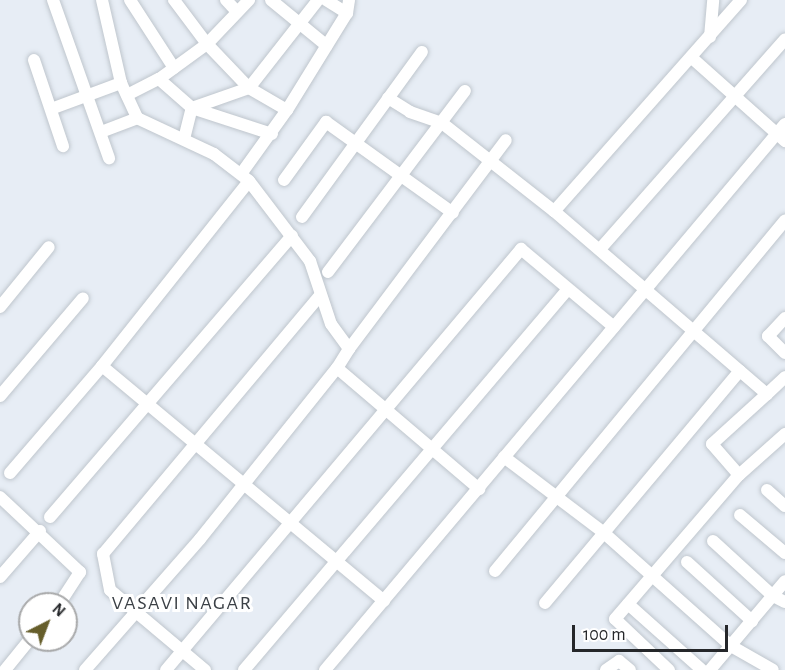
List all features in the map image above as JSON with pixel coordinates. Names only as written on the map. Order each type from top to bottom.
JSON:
[{"type":"street","points":[[53,0],[109,158]]},
{"type":"street","points":[[102,0],[122,83],[137,117],[214,153],[245,178],[310,261],[331,324],[349,349]]},
{"type":"street","points":[[130,0],[174,68]]},
{"type":"street","points":[[174,0],[207,44],[249,88],[288,110]]},
{"type":"street","points":[[226,0],[237,12]]},
{"type":"street","points":[[127,95],[159,79],[207,44],[249,0]]},
{"type":"street","points":[[271,0],[303,23],[327,46]]},
{"type":"street","points":[[192,108],[249,88],[303,23],[318,0]]},
{"type":"street","points":[[10,473],[102,366],[245,178],[327,46],[348,6],[326,0]]},
{"type":"street","points":[[710,37],[713,0]]},
{"type":"street","points":[[554,211],[741,0]]},
{"type":"street","points":[[601,248],[785,39]]},
{"type":"street","points":[[302,217],[422,52]]},
{"type":"street","points":[[325,670],[646,289],[782,133],[735,97],[692,58]]},
{"type":"street","points":[[34,60],[63,146]]},
{"type":"street","points":[[159,79],[192,108],[272,134]]},
{"type":"street","points":[[51,109],[122,83]]},
{"type":"street","points":[[328,272],[404,176],[465,91]]},
{"type":"street","points":[[388,98],[410,112],[442,123],[491,161],[601,248],[767,394]]},
{"type":"street","points":[[184,139],[192,108]]},
{"type":"street","points":[[101,132],[137,117]]},
{"type":"street","points":[[284,180],[326,122],[357,141],[453,213]]},
{"type":"street","points":[[85,670],[244,483],[337,368],[506,140]]},
{"type":"street","points":[[495,571],[554,496],[785,220]]},
{"type":"street","points":[[50,517],[149,406],[292,236]]},
{"type":"street","points":[[0,307],[49,247]]},
{"type":"street","points":[[166,670],[388,410],[521,249],[614,327]]},
{"type":"street","points":[[244,670],[337,564],[432,448],[568,290]]},
{"type":"street","points":[[205,670],[110,590],[103,554],[320,295]]},
{"type":"street","points":[[0,396],[83,298]]},
{"type":"street","points":[[785,318],[768,336],[785,353]]},
{"type":"street","points":[[102,366],[384,601]]},
{"type":"street","points":[[337,368],[479,489]]},
{"type":"street","points":[[545,603],[740,371]]},
{"type":"street","points":[[739,475],[712,444],[785,377]]},
{"type":"street","points":[[669,670],[615,619],[739,475],[785,434]]},
{"type":"street","points":[[504,458],[604,533],[731,646],[758,667],[773,670]]},
{"type":"street","points":[[767,490],[785,506]]},
{"type":"street","points":[[0,497],[40,531],[80,572],[79,579],[69,592]]},
{"type":"street","points":[[740,515],[785,553]]},
{"type":"street","points":[[0,576],[40,531]]},
{"type":"street","points":[[713,541],[772,596],[785,602]]},
{"type":"street","points":[[687,562],[752,621]]},
{"type":"street","points":[[710,670],[785,581]]},
{"type":"street","points":[[628,604],[702,670]]},
{"type":"street","points":[[5,670],[20,652]]},
{"type":"street","points":[[606,670],[619,661],[630,670]]},
{"type":"district","name":"VASAVI NAGAR","points":[[182,603]]}]
